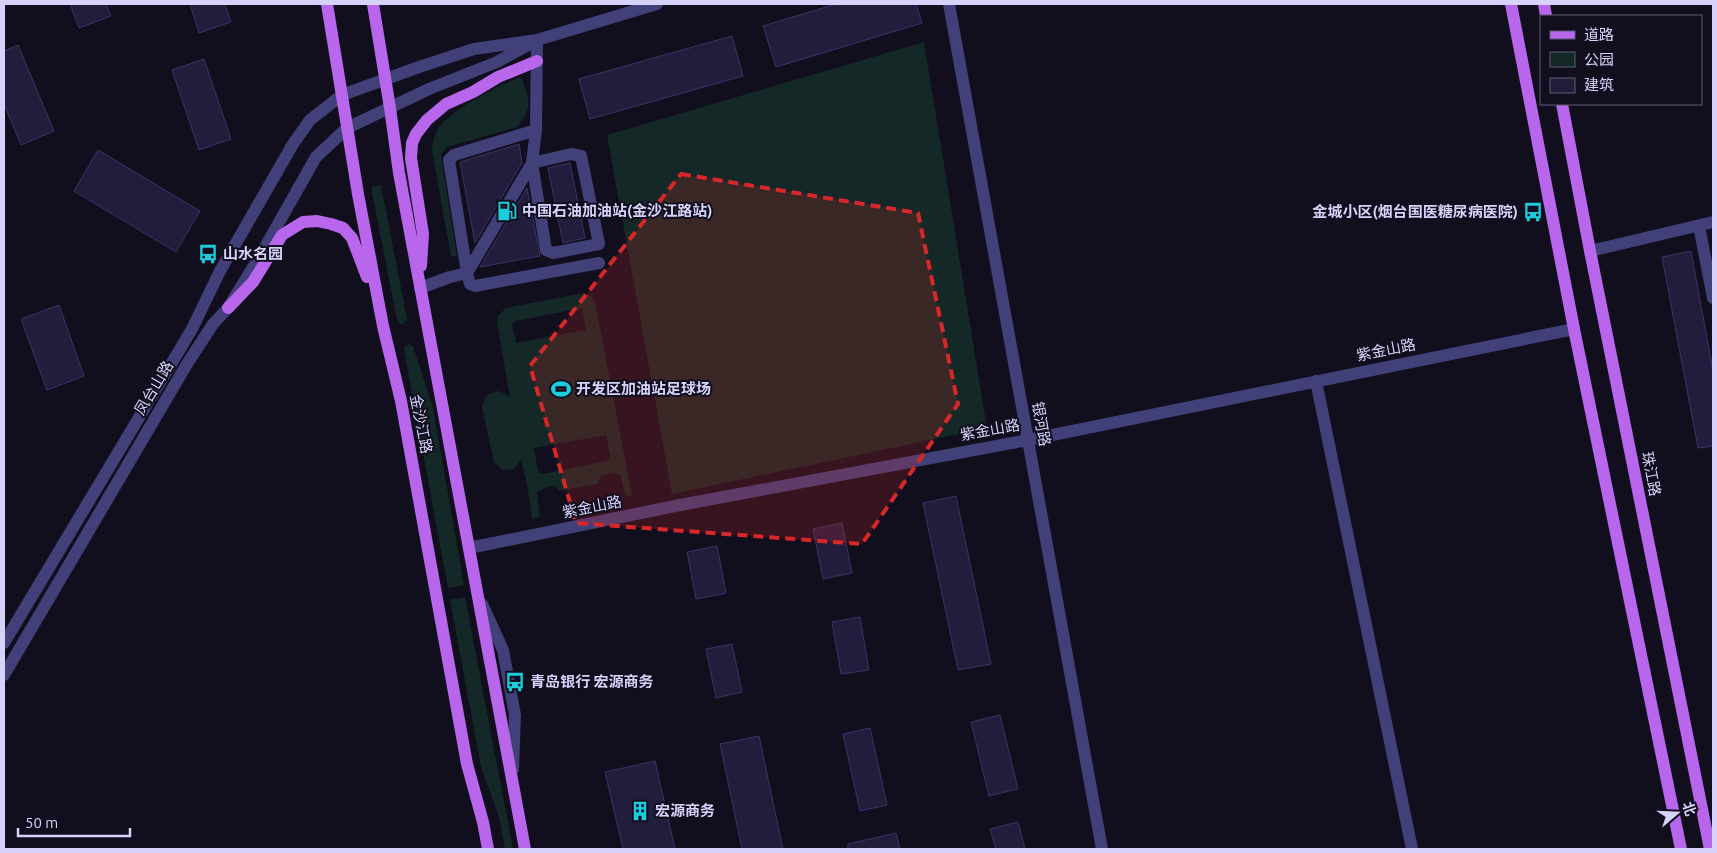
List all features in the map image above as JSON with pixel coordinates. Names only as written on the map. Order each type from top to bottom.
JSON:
[{"type":"main road","name":"金沙江路","points":[[327,4],[347,128],[383,326],[401,401],[467,764],[483,822],[488,849]]},
{"type":"main road","name":"金沙江路","points":[[373,4],[399,173],[525,849]]},
{"type":"main road","points":[[1511,4],[1574,329],[1681,849]]},
{"type":"main road","points":[[420,288],[423,234],[411,158],[412,143],[416,134],[427,120],[446,104],[473,92],[498,77],[537,61]]},
{"type":"main road","name":"珠江路","points":[[1562,105],[1710,849]]},
{"type":"main road","points":[[228,308],[253,282],[282,235],[303,222],[317,221],[343,228],[352,238],[361,257],[383,326]]},
{"type":"street","points":[[420,288],[450,277],[468,273],[532,163],[571,154],[581,156],[598,244],[553,253],[546,250],[532,163],[536,130],[537,40],[657,4]]},
{"type":"street","name":"银河路","points":[[949,4],[1102,849]]},
{"type":"street","name":"凤台山路","points":[[4,643],[192,329],[220,271],[293,144],[310,120],[342,95],[386,79],[474,49],[537,40]]},
{"type":"street","name":"凤台山路","points":[[4,674],[187,364],[214,324],[228,308],[316,157],[347,128],[429,90],[497,62],[537,40]]},
{"type":"street","points":[[536,130],[454,155],[449,160],[470,284],[475,286],[599,263]]},
{"type":"street","points":[[1590,251],[1713,222]]},
{"type":"street","points":[[1699,226],[1713,298]]},
{"type":"street","name":"紫金山路","points":[[469,548],[675,506],[1028,440],[1574,329]]},
{"type":"street","points":[[1316,381],[1412,849]]},
{"type":"highlighted area","points":[[681,174],[918,213],[958,404],[862,544],[576,523],[530,366]]},
{"type":"green space","points":[[924,42],[987,428],[672,494],[607,135]]},
{"type":"green space","points":[[521,77],[528,97],[528,109],[517,127],[447,147],[441,155],[457,257],[451,256],[432,151],[436,134],[444,121],[464,106],[488,92]]},
{"type":"green space","points":[[381,185],[407,319],[403,324],[400,324],[397,320],[371,187]]},
{"type":"green space","points":[[583,293],[591,296],[595,302],[632,495],[626,496],[620,475],[613,474],[603,476],[598,484],[559,491],[554,486],[547,487],[537,492],[540,516],[532,519],[521,460],[514,469],[502,470],[494,462],[482,407],[485,398],[492,393],[499,391],[510,397],[497,322],[498,316],[506,308]],"holes":[[[582,308],[586,330],[516,343],[512,324],[516,321]],[[606,435],[611,458],[607,461],[542,474],[538,471],[534,448]]]},
{"type":"green space","points":[[409,344],[413,346],[433,408],[464,585],[448,588],[404,350],[405,346]]},
{"type":"green space","points":[[465,597],[513,849],[505,849],[499,817],[481,767],[450,600]]},
{"type":"building","points":[[70,4],[106,4],[111,16],[79,28]]},
{"type":"building","points":[[190,4],[225,4],[231,22],[199,33]]},
{"type":"building","points":[[836,4],[916,4],[922,23],[776,67],[763,26]]},
{"type":"building","points":[[732,36],[743,76],[590,119],[579,79]]},
{"type":"building","points":[[18,45],[54,131],[21,145],[4,104],[4,51]]},
{"type":"building","points":[[204,59],[231,139],[199,150],[172,70]]},
{"type":"building","points":[[519,144],[522,163],[475,243],[460,162]]},
{"type":"building","points":[[98,150],[200,211],[176,252],[74,191]]},
{"type":"building","points":[[570,163],[585,238],[563,243],[548,168]]},
{"type":"building","points":[[527,188],[540,256],[480,267]]},
{"type":"building","points":[[1691,251],[1713,371],[1713,446],[1698,448],[1662,257]]},
{"type":"building","points":[[59,305],[84,376],[47,390],[21,319]]},
{"type":"building","points":[[956,496],[991,664],[958,670],[923,503]]},
{"type":"building","points":[[842,523],[852,573],[823,579],[813,529]]},
{"type":"building","points":[[717,546],[726,593],[696,599],[687,552]]},
{"type":"building","points":[[860,617],[869,670],[841,674],[832,622]]},
{"type":"building","points":[[732,644],[742,692],[716,698],[706,649]]},
{"type":"building","points":[[1000,715],[1018,789],[989,796],[971,722]]},
{"type":"building","points":[[870,728],[887,805],[860,811],[843,734]]},
{"type":"building","points":[[759,736],[783,849],[742,849],[720,744]]},
{"type":"building","name":"宏源商务","points":[[655,761],[675,849],[623,849],[605,772]]},
{"type":"building","points":[[1018,822],[1025,849],[996,849],[990,829]]},
{"type":"building","points":[[896,833],[900,849],[848,849],[848,844]]},
{"type":"place","name":"中国石油加油站(金沙江路站)","points":[[507,211]]},
{"type":"place","name":"金城小区(烟台国医糖尿病医院)","points":[[1533,212]]},
{"type":"place","name":"山水名园","points":[[208,254]]},
{"type":"place","name":"开发区加油站足球场","points":[[561,389]]},
{"type":"place","name":"青岛银行 宏源商务","points":[[515,682]]},
{"type":"place","name":"宏源商务","points":[[640,811]]}]
